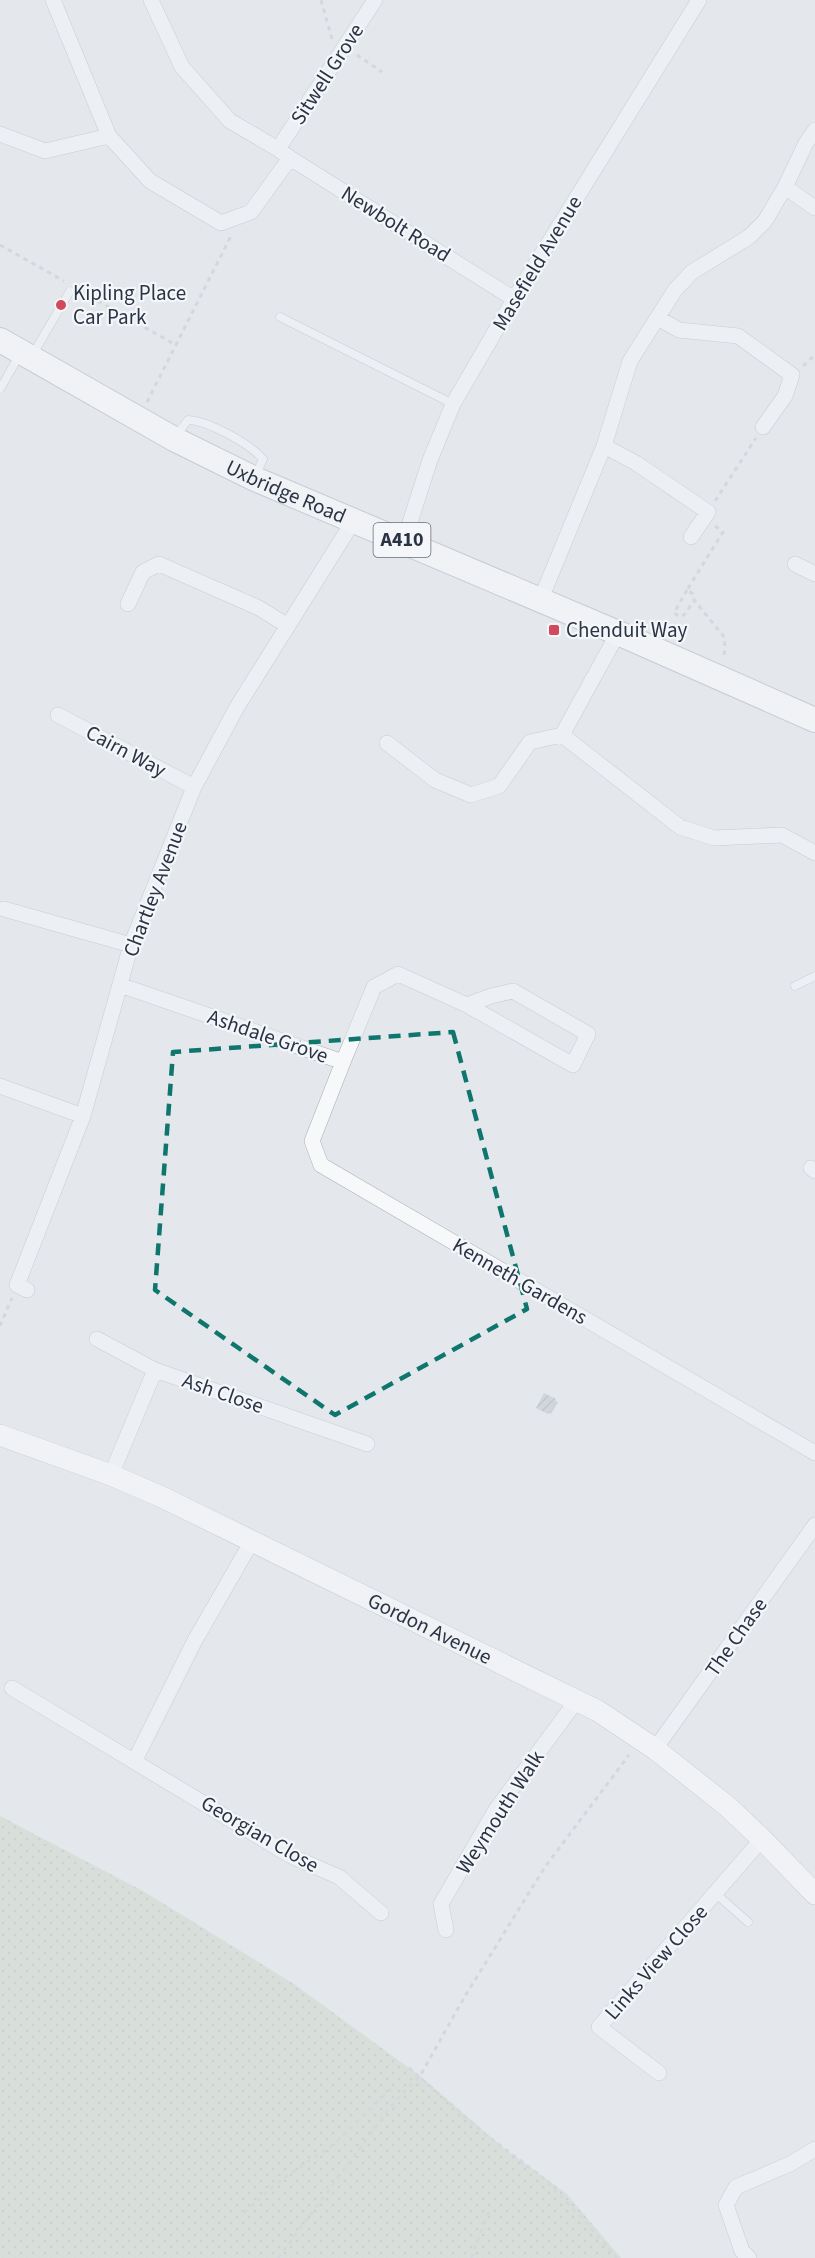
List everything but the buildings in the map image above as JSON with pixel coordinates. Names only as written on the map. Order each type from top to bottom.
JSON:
[{"type":"main road","name":"Uxbridge Road","points":[[0,340],[139,419],[255,479],[618,633],[815,720]]},
{"type":"street","points":[[53,0],[109,136],[150,181],[221,223],[241,216]]},
{"type":"street","name":"Newbolt Road","points":[[151,0],[182,67],[230,121],[514,299]]},
{"type":"street","name":"Sitwell Grove","points":[[241,216],[252,212],[338,44],[375,0]]},
{"type":"street","name":"Masefield Avenue","points":[[404,541],[430,460],[453,404],[514,299],[699,0]]},
{"type":"street","points":[[540,601],[604,446],[630,362],[675,290],[692,272],[749,237],[765,221],[815,130]]},
{"type":"street","points":[[0,134],[45,151],[109,136]]},
{"type":"street","points":[[785,187],[815,208]]},
{"type":"street","points":[[658,318],[679,330],[738,336],[792,375],[785,396],[763,427]]},
{"type":"street","points":[[604,446],[636,463],[706,515],[691,537]]},
{"type":"street","name":"Chartley Avenue","points":[[22,1288],[83,1116],[131,945],[194,787],[237,707],[354,520]]},
{"type":"street","points":[[128,604],[143,572],[159,564],[259,608],[288,626]]},
{"type":"street","points":[[795,564],[815,574]]},
{"type":"street","points":[[387,743],[435,780],[471,795],[499,786],[530,742],[562,735],[618,633]]},
{"type":"street","name":"Cairn Way","points":[[58,715],[194,787]]},
{"type":"street","points":[[562,735],[680,827],[714,838],[782,835],[815,853]]},
{"type":"street","points":[[3,909],[131,945]]},
{"type":"street","name":"Ashdale Grove","points":[[120,985],[343,1062],[374,987],[398,974],[467,1005],[573,1065],[588,1034],[513,991],[467,1005]]},
{"type":"street","name":"Kenneth Gardens","points":[[343,1062],[312,1141],[321,1165],[815,1453]]},
{"type":"street","points":[[0,1086],[83,1116]]},
{"type":"street","name":"Ash Close","points":[[97,1339],[155,1370],[368,1444]]},
{"type":"street","name":"Ash Close","points":[[111,1475],[155,1370]]},
{"type":"street","name":"Gordon Avenue","points":[[0,1435],[111,1475],[162,1497],[577,1700],[648,1744],[727,1806],[815,1894]]},
{"type":"street","name":"The Chase","points":[[648,1744],[815,1525]]},
{"type":"street","points":[[135,1760],[194,1642],[252,1541]]},
{"type":"street","name":"Georgian Close","points":[[12,1688],[291,1856],[339,1877],[381,1913]]},
{"type":"street","name":"Weymouth Walk","points":[[446,1930],[441,1904],[495,1811],[577,1700]]},
{"type":"street","name":"Links View Close","points":[[659,2073],[599,2027],[762,1839]]},
{"type":"street","points":[[749,2258],[742,2251],[726,2205],[736,2187],[790,2164],[815,2149]]},
{"type":"lane","points":[[0,389],[70,291]]},
{"type":"lane","points":[[280,317],[453,404]]},
{"type":"lane","points":[[795,986],[815,976]]},
{"type":"lane","points":[[716,1893],[748,1922]]},
{"type":"path","points":[[321,0],[338,44],[382,72]]},
{"type":"path","points":[[139,419],[241,216]]},
{"type":"path","points":[[0,245],[176,345]]},
{"type":"path","points":[[694,600],[684,615],[680,617],[674,613],[723,532],[706,515],[763,427]]},
{"type":"path","points":[[687,590],[693,594],[694,600],[725,638],[725,658],[716,676]]},
{"type":"path","points":[[0,1326],[22,1288]]},
{"type":"path","points":[[278,2258],[322,2196],[396,2100],[420,2076],[465,1996],[545,1866],[648,1744]]},
{"type":"path","points":[[409,2068],[486,2135],[541,2176],[617,2258]]},
{"type":"path","points":[[244,2213],[278,2182],[334,2144],[395,2085]]},
{"type":"path","points":[[471,2258],[490,2209]]},
{"type":"highlighted area","points":[[453,1032],[527,1309],[335,1415],[155,1290],[173,1052]]},
{"type":"green space","points":[[0,1816],[143,1891],[294,1984],[420,2076],[505,2149],[566,2193],[621,2258],[0,2258]]},
{"type":"place","name":"Kipling Place Car Park","points":[[61,305]]},
{"type":"place","name":"Chenduit Way","points":[[554,630]]}]
